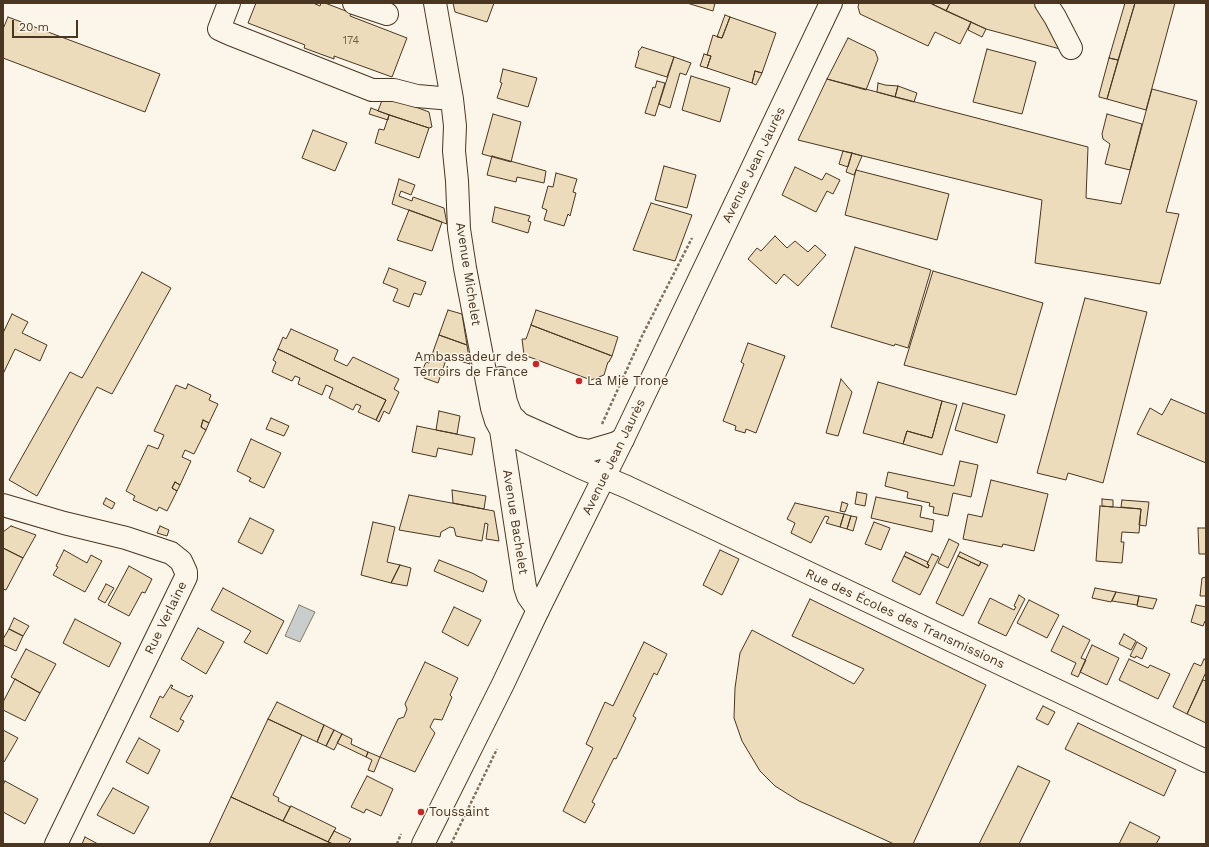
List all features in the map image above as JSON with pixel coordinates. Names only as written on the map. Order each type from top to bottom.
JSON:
[{"type":"street","points":[[214,3],[219,29]]},
{"type":"street","points":[[219,29],[229,3]]},
{"type":"street","points":[[354,3],[387,14]]},
{"type":"street","name":"Avenue Michelet","points":[[435,3],[452,99],[455,126],[455,167],[458,181],[460,230],[465,268],[492,408],[496,422],[501,430]]},
{"type":"street","name":"Avenue Jean Jaurès","points":[[423,844],[623,439],[832,3]]},
{"type":"street","points":[[1046,3],[1056,17],[1071,48]]},
{"type":"street","points":[[219,29],[372,90],[394,90],[417,96],[452,99]]},
{"type":"street","points":[[458,181],[468,217],[506,402],[511,415],[520,424],[574,448],[589,451],[616,443],[623,439]]},
{"type":"street","points":[[501,430],[604,477]]},
{"type":"street","name":"Avenue Bachelet","points":[[501,430],[525,587],[528,596],[538,610]]},
{"type":"street","name":"Rue des Écoles des Transmissions","points":[[604,477],[1206,762]]},
{"type":"street","name":"Rue Verlaine","points":[[3,505],[64,524],[126,538],[175,546],[186,572],[186,577],[56,844]]},
{"type":"shaded area","points":[[299,605],[315,612],[300,642],[285,636]]},
{"type":"building","points":[[256,3],[313,3],[320,6],[321,3],[325,3],[351,13],[350,16],[407,38],[392,77],[334,56],[334,59],[304,48],[305,45],[248,23]]},
{"type":"building","points":[[453,3],[494,3],[487,22],[455,12]]},
{"type":"building","points":[[687,3],[715,3],[713,11]]},
{"type":"building","points":[[859,3],[930,3],[971,22],[960,44],[935,32],[928,46],[860,14],[858,7]]},
{"type":"building","points":[[930,3],[950,3],[946,11]]},
{"type":"building","points":[[950,3],[1035,3],[1060,49],[986,29],[946,11]]},
{"type":"building","points":[[1125,3],[1135,3],[1118,60],[1109,58]]},
{"type":"building","points":[[1135,3],[1175,3],[1146,110],[1107,99]]},
{"type":"building","points":[[725,15],[730,17],[722,38],[717,37]]},
{"type":"building","points":[[8,17],[160,74],[145,112],[3,58],[3,29]]},
{"type":"building","points":[[730,17],[776,33],[762,73],[755,71],[752,83],[707,68],[711,56],[707,55],[713,35],[722,38]]},
{"type":"building","points":[[971,22],[986,29],[982,37],[968,30]]},
{"type":"building","points":[[848,38],[875,51],[878,59],[866,90],[827,79]]},
{"type":"building","points":[[642,47],[674,57],[667,77],[635,67],[638,52]]},
{"type":"building","points":[[987,49],[1036,62],[1022,114],[973,102]]},
{"type":"building","points":[[704,54],[711,56],[707,68],[700,66]]},
{"type":"building","points":[[674,57],[691,63],[686,75],[680,73],[670,108],[659,104]]},
{"type":"building","points":[[1109,58],[1118,60],[1107,99],[1099,97],[1099,95]]},
{"type":"building","points":[[503,69],[537,78],[528,107],[497,98],[502,83],[500,82]]},
{"type":"building","points":[[755,71],[762,73],[756,85],[752,83]]},
{"type":"building","points":[[691,76],[730,88],[720,122],[682,110]]},
{"type":"building","points":[[827,79],[1088,147],[1086,198],[1121,204],[1152,89],[1197,101],[1166,212],[1179,214],[1160,284],[1035,263],[1042,200],[798,140]]},
{"type":"building","points":[[657,81],[665,83],[655,116],[645,113],[653,87],[655,88]]},
{"type":"building","points":[[878,83],[898,86],[895,97],[877,92]]},
{"type":"building","points":[[898,86],[917,93],[914,102],[895,97]]},
{"type":"building","points":[[384,95],[429,112],[432,127],[429,128],[378,111]]},
{"type":"building","points":[[371,108],[389,115],[388,120],[369,114]]},
{"type":"building","points":[[493,114],[521,122],[511,162],[482,154]]},
{"type":"building","points":[[1107,114],[1142,124],[1130,170],[1105,164],[1110,144],[1103,139],[1102,134]]},
{"type":"building","points":[[389,115],[429,128],[419,158],[375,143],[379,129],[384,130]]},
{"type":"building","points":[[313,130],[347,143],[335,171],[302,158]]},
{"type":"building","points":[[843,151],[852,153],[848,167],[839,164]]},
{"type":"building","points":[[852,153],[862,156],[854,175],[846,172]]},
{"type":"building","points":[[492,156],[546,171],[544,183],[517,177],[516,182],[487,175]]},
{"type":"building","points":[[664,166],[696,175],[687,208],[655,200]]},
{"type":"building","points":[[795,167],[822,180],[826,173],[840,180],[833,194],[827,191],[816,212],[782,195]]},
{"type":"building","points":[[856,170],[949,194],[937,240],[845,215]]},
{"type":"building","points":[[556,173],[577,179],[573,192],[576,193],[570,216],[568,214],[564,226],[544,220],[547,210],[542,208],[548,186],[553,187]]},
{"type":"building","points":[[399,179],[415,185],[411,195],[401,191],[399,196],[412,201],[413,197],[444,208],[447,224],[392,204]]},
{"type":"building","points":[[651,203],[692,215],[675,261],[633,250]]},
{"type":"building","points":[[495,207],[530,216],[528,221],[531,222],[528,233],[492,222]]},
{"type":"building","points":[[409,210],[442,222],[432,251],[397,240]]},
{"type":"building","points":[[775,236],[787,248],[795,241],[808,252],[815,245],[826,255],[798,286],[784,274],[776,284],[748,259],[757,248],[761,251]]},
{"type":"building","points":[[855,247],[931,270],[908,348],[895,344],[894,346],[831,327]]},
{"type":"building","points":[[389,268],[426,282],[421,295],[414,293],[409,307],[393,301],[398,289],[383,283]]},
{"type":"building","points":[[933,271],[1043,303],[1016,395],[904,365]]},
{"type":"building","points":[[142,272],[171,288],[112,394],[97,387],[37,496],[9,480],[70,372],[82,378]]},
{"type":"building","points":[[1085,298],[1147,312],[1103,483],[1068,473],[1066,480],[1037,473]]},
{"type":"building","points":[[448,310],[462,314],[467,345],[439,335]]},
{"type":"building","points":[[536,310],[618,337],[612,356],[531,325]]},
{"type":"building","points":[[12,314],[28,322],[22,333],[47,345],[40,361],[15,349],[3,374],[3,333]]},
{"type":"building","points":[[531,325],[612,356],[608,362],[604,375],[591,380],[524,355],[522,339],[526,339]]},
{"type":"building","points":[[291,329],[338,350],[334,360],[347,366],[353,357],[399,379],[394,389],[399,392],[389,414],[384,411],[379,422],[376,420],[386,400],[278,349],[283,337],[286,339]]},
{"type":"building","points":[[439,335],[467,345],[470,364],[447,357],[438,383],[424,378],[426,371],[423,369],[426,362],[429,363]]},
{"type":"building","points":[[748,343],[785,356],[756,433],[746,429],[745,433],[735,430],[736,426],[723,421],[744,364],[741,362]]},
{"type":"building","points":[[278,349],[386,400],[376,420],[358,412],[361,406],[356,404],[353,410],[329,398],[333,388],[326,385],[322,395],[298,384],[300,378],[295,376],[292,381],[272,372],[276,362],[273,360]]},
{"type":"building","points":[[841,379],[852,392],[838,436],[826,433]]},
{"type":"building","points":[[878,382],[942,401],[932,438],[907,431],[903,444],[863,433]]},
{"type":"building","points":[[188,384],[211,395],[209,400],[218,404],[209,423],[203,420],[201,427],[206,430],[194,454],[185,450],[182,457],[191,461],[180,485],[175,482],[172,488],[177,491],[167,511],[159,507],[157,511],[133,500],[135,496],[126,491],[148,445],[158,449],[164,435],[154,431],[176,385],[186,389]]},
{"type":"building","points":[[1171,399],[1206,414],[1206,463],[1137,434],[1150,408],[1162,415]]},
{"type":"building","points":[[942,401],[957,405],[942,455],[903,444],[907,431],[932,438]]},
{"type":"building","points":[[963,403],[1005,415],[997,443],[955,430]]},
{"type":"building","points":[[439,411],[460,416],[457,434],[436,430]]},
{"type":"building","points":[[271,418],[289,426],[284,436],[266,429]]},
{"type":"building","points":[[203,420],[209,423],[206,430],[201,427]]},
{"type":"building","points":[[417,426],[475,438],[472,455],[438,448],[436,457],[412,452]]},
{"type":"building","points":[[251,439],[281,453],[264,488],[249,481],[251,478],[237,471]]},
{"type":"building","points":[[960,461],[978,465],[971,497],[953,493],[948,516],[933,513],[934,507],[929,506],[930,503],[907,498],[908,492],[885,486],[888,472],[954,486]]},
{"type":"building","points":[[991,480],[1048,494],[1034,551],[1003,544],[1002,547],[963,539],[968,514],[982,517]]},
{"type":"building","points":[[175,482],[180,485],[177,491],[172,488]]},
{"type":"building","points":[[452,490],[486,496],[484,509],[453,503]]},
{"type":"building","points":[[857,492],[867,494],[865,506],[855,504]]},
{"type":"building","points":[[409,495],[494,511],[499,541],[486,539],[488,524],[485,523],[482,541],[456,536],[454,528],[450,527],[441,532],[440,537],[399,530]]},
{"type":"building","points":[[876,497],[922,506],[920,517],[934,520],[932,532],[871,518]]},
{"type":"building","points":[[106,498],[115,503],[112,509],[103,504]]},
{"type":"building","points":[[1102,499],[1113,500],[1113,507],[1102,506]]},
{"type":"building","points":[[1122,500],[1149,502],[1146,526],[1139,525],[1141,509],[1121,507]]},
{"type":"building","points":[[842,502],[848,504],[845,512],[840,511]]},
{"type":"building","points":[[795,503],[844,514],[840,527],[826,523],[829,517],[825,516],[811,543],[791,533],[795,523],[787,519]]},
{"type":"building","points":[[1100,506],[1141,509],[1139,533],[1122,532],[1121,542],[1124,542],[1122,563],[1096,561]]},
{"type":"building","points":[[844,514],[851,516],[847,529],[840,527]]},
{"type":"building","points":[[851,516],[857,517],[853,531],[847,529]]},
{"type":"building","points":[[250,518],[274,530],[262,554],[238,542]]},
{"type":"building","points":[[373,522],[395,527],[387,562],[400,565],[391,583],[361,575]]},
{"type":"building","points":[[874,522],[890,528],[881,550],[865,544]]},
{"type":"building","points":[[11,526],[36,535],[23,558],[3,548],[3,532]]},
{"type":"building","points":[[160,526],[169,530],[167,536],[157,533]]},
{"type":"building","points":[[1198,528],[1206,528],[1206,554],[1199,554]]},
{"type":"building","points":[[949,539],[959,544],[948,568],[938,563]]},
{"type":"building","points":[[3,548],[23,558],[6,590],[3,589]]},
{"type":"building","points":[[64,550],[87,563],[91,555],[102,561],[85,592],[53,575],[58,567],[56,566]]},
{"type":"building","points":[[720,550],[739,559],[722,595],[703,585]]},
{"type":"building","points":[[906,552],[928,562],[928,568],[904,556]]},
{"type":"building","points":[[960,552],[981,562],[979,566],[958,556]]},
{"type":"building","points":[[932,554],[939,557],[920,595],[892,581],[904,556],[928,568],[929,565],[927,564]]},
{"type":"building","points":[[958,556],[979,566],[981,562],[988,565],[963,616],[936,603]]},
{"type":"building","points":[[439,560],[472,573],[487,581],[483,592],[434,571]]},
{"type":"building","points":[[400,565],[411,568],[407,586],[391,583]]},
{"type":"building","points":[[129,566],[152,579],[145,593],[142,592],[129,616],[108,605]]},
{"type":"building","points":[[1206,577],[1206,596],[1200,596],[1202,578]]},
{"type":"building","points":[[106,584],[114,588],[105,603],[98,599]]},
{"type":"building","points":[[223,588],[284,621],[267,654],[244,642],[251,631],[211,610]]},
{"type":"building","points":[[1095,588],[1116,592],[1111,602],[1092,598]]},
{"type":"building","points":[[1116,592],[1139,596],[1137,605],[1112,601]]},
{"type":"building","points":[[1019,595],[1025,599],[1006,636],[978,623],[990,598],[1014,610],[1016,607],[1014,606]]},
{"type":"building","points":[[1139,596],[1157,599],[1153,609],[1137,606]]},
{"type":"building","points":[[810,599],[986,685],[913,844],[894,844],[799,801],[775,786],[760,771],[742,741],[734,718],[735,688],[740,653],[752,630],[854,684],[864,669],[792,636]]},
{"type":"building","points":[[1029,600],[1059,615],[1047,638],[1017,623]]},
{"type":"building","points":[[1196,605],[1206,607],[1206,621],[1203,626],[1191,622]]},
{"type":"building","points":[[454,607],[481,620],[468,646],[442,632]]},
{"type":"building","points":[[14,618],[29,626],[23,636],[9,629]]},
{"type":"building","points":[[75,619],[121,643],[109,667],[63,643]]},
{"type":"building","points":[[1063,626],[1090,640],[1081,658],[1086,660],[1078,677],[1071,674],[1076,663],[1051,651]]},
{"type":"building","points":[[198,628],[224,642],[206,674],[181,659]]},
{"type":"building","points":[[9,629],[23,636],[16,651],[3,645],[3,639]]},
{"type":"building","points":[[1124,634],[1136,641],[1131,650],[1119,644]]},
{"type":"building","points":[[644,642],[667,654],[657,675],[654,673],[633,716],[636,718],[616,759],[614,758],[592,802],[595,804],[585,823],[563,811],[593,748],[586,744],[605,702],[613,706]]},
{"type":"building","points":[[1137,642],[1147,648],[1142,659],[1136,656],[1135,658],[1130,656]]},
{"type":"building","points":[[1092,645],[1119,658],[1107,685],[1080,672]]},
{"type":"building","points":[[26,649],[56,664],[40,693],[11,677]]},
{"type":"building","points":[[1129,659],[1148,668],[1150,665],[1170,674],[1158,699],[1119,680]]},
{"type":"building","points":[[1204,659],[1206,660],[1206,672],[1187,714],[1173,707],[1194,663],[1201,666]]},
{"type":"building","points":[[425,662],[458,678],[450,695],[452,697],[442,720],[434,719],[430,727],[435,733],[415,772],[380,757],[398,719],[404,717],[407,709],[405,704]]},
{"type":"building","points":[[15,679],[40,693],[25,721],[3,710],[3,702]]},
{"type":"building","points":[[1203,680],[1206,681],[1206,723],[1187,714]]},
{"type":"building","points":[[171,685],[173,686],[171,688],[189,697],[191,695],[193,696],[180,719],[184,721],[178,732],[150,717],[160,696],[163,698]]},
{"type":"building","points":[[277,702],[324,725],[317,742],[268,719]]},
{"type":"building","points":[[1043,706],[1055,712],[1048,725],[1036,719]]},
{"type":"building","points":[[268,719],[302,735],[273,795],[279,798],[278,801],[290,807],[283,821],[231,797]]},
{"type":"building","points":[[1078,723],[1176,770],[1164,796],[1065,749]]},
{"type":"building","points":[[324,725],[334,730],[326,746],[317,742]]},
{"type":"building","points":[[3,730],[18,738],[4,762],[3,762]]},
{"type":"building","points":[[334,730],[342,734],[334,750],[326,746]]},
{"type":"building","points":[[342,734],[352,739],[351,744],[368,752],[366,757],[337,743]]},
{"type":"building","points":[[139,738],[160,750],[148,774],[126,762]]},
{"type":"building","points":[[368,752],[380,757],[374,772],[368,770],[372,760],[366,757]]},
{"type":"building","points":[[1018,766],[1050,781],[1019,844],[979,844]]},
{"type":"building","points":[[367,776],[393,789],[381,816],[366,809],[364,813],[351,807]]},
{"type":"building","points":[[5,781],[38,799],[25,824],[3,812],[3,785]]},
{"type":"building","points":[[113,788],[149,807],[134,834],[97,815]]},
{"type":"building","points":[[231,797],[283,821],[333,844],[209,844]]},
{"type":"building","points":[[291,806],[336,828],[328,842],[283,821]]},
{"type":"building","points":[[1130,822],[1160,837],[1156,844],[1119,844]]},
{"type":"building","points":[[334,831],[351,839],[348,844],[333,844],[328,842]]},
{"type":"building","points":[[85,837],[98,844],[82,844]]},
{"type":"place","name":"Ambassadeur des Terroirs de France","points":[[536,364]]},
{"type":"place","name":"La Mie Trone","points":[[579,381]]},
{"type":"place","name":"Toussaint","points":[[421,812]]}]
